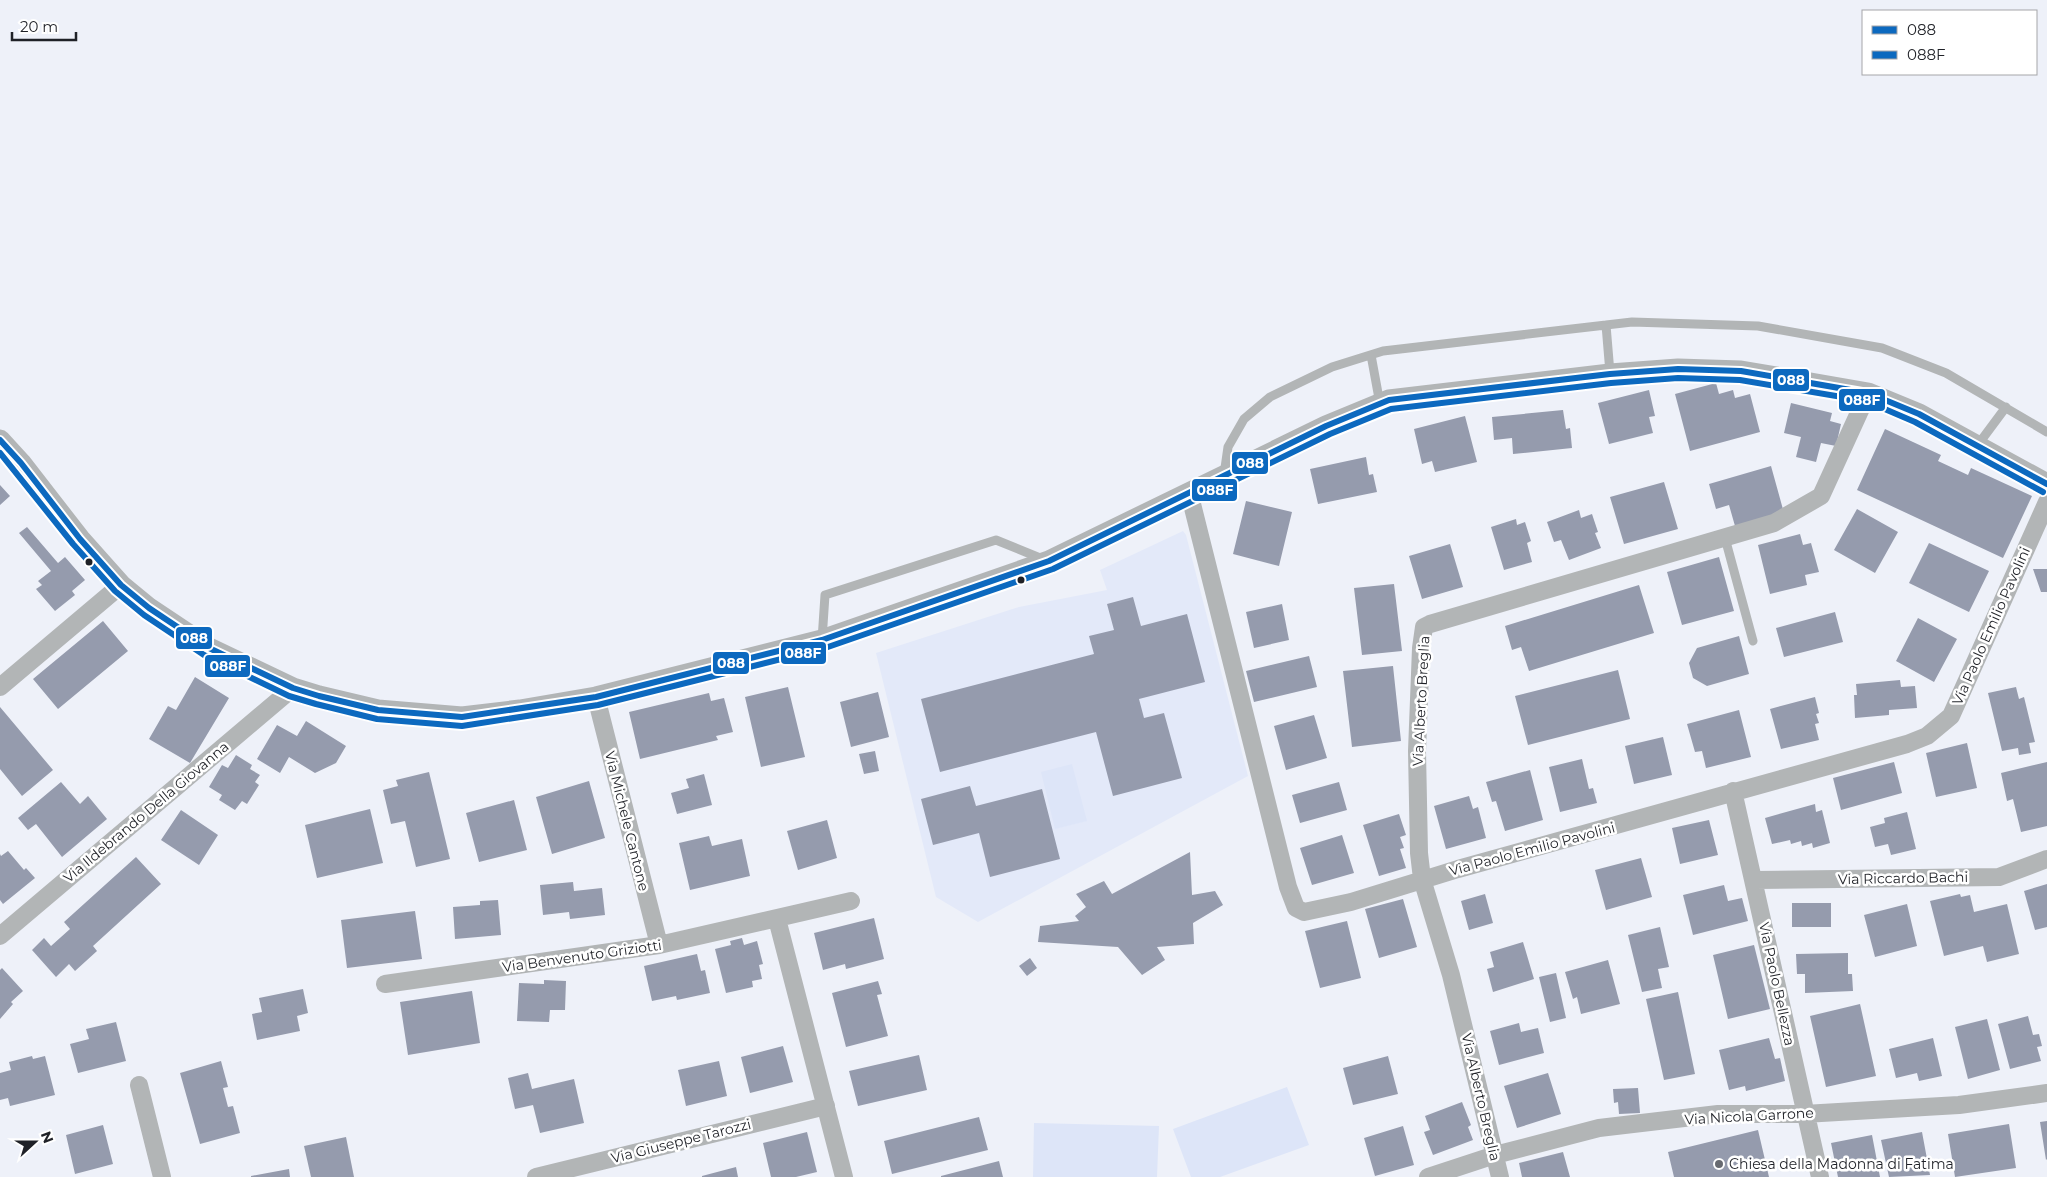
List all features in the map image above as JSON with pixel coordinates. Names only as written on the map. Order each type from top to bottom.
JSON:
[{"type":"street","points":[[0,440],[22,463],[80,539],[121,585],[149,608],[209,648],[293,688],[378,710],[462,717],[520,710],[596,697],[822,640],[1049,561],[1326,426],[1389,400],[1515,383],[1610,374],[1678,369],[1741,371],[1868,393],[1919,414],[2047,484]]},
{"type":"street","name":"Via Alberto Breglia","points":[[1500,1177],[1451,975],[1422,880],[1419,853],[1417,751],[1421,648],[1426,625],[1774,523],[1821,496],[1868,393]]},
{"type":"street","name":"Via Paolo Emilio Pavolini","points":[[1189,492],[1288,887],[1296,908],[1304,912],[1326,908],[1733,791],[1907,744],[1927,736],[1939,728],[1951,716],[2047,502]]},
{"type":"street","points":[[0,686],[121,585]]},
{"type":"street","name":"Via Ildebrando Della Giovanna","points":[[0,936],[293,688]]},
{"type":"street","name":"Via Michele Cantone","points":[[596,697],[659,946]]},
{"type":"street","name":"Via Paolo Bellezza","points":[[1733,791],[1755,880],[1804,1114],[1820,1177]]},
{"type":"street","name":"Via Riccardo Bachi","points":[[1755,880],[1999,877],[2047,859]]},
{"type":"street","name":"Via Benvenuto Griziotti","points":[[385,984],[659,946],[851,901]]},
{"type":"street","points":[[777,919],[844,1177]]},
{"type":"street","points":[[139,1085],[162,1177]]},
{"type":"street","name":"Via Nicola Garrone","points":[[1428,1177],[1495,1154],[1599,1128],[1718,1114],[1804,1114],[1959,1105],[2047,1093]]},
{"type":"street","name":"Via Giuseppe Tarozzi","points":[[536,1177],[826,1106]]},
{"type":"lane","points":[[1224,475],[1228,447],[1244,419],[1270,397],[1332,367],[1383,351],[1632,322],[1758,326],[1882,348],[1946,373],[2047,432]]},
{"type":"lane","points":[[1606,325],[1610,374]]},
{"type":"lane","points":[[1371,355],[1380,404]]},
{"type":"lane","points":[[1977,446],[2006,407]]},
{"type":"lane","points":[[1725,538],[1754,641]]},
{"type":"lane","points":[[822,640],[826,595],[996,540],[1049,561]]},
{"type":"shaded area","points":[[1183,531],[1186,535],[1248,776],[978,922],[936,897],[876,653],[1019,607],[1107,590],[1100,570]]},
{"type":"shaded area","points":[[1072,764],[1087,821],[1055,829],[1041,772]]},
{"type":"shaded area","points":[[1287,1087],[1309,1145],[1220,1177],[1191,1177],[1173,1129]]},
{"type":"shaded area","points":[[1034,1123],[1159,1126],[1157,1177],[1033,1177]]},
{"type":"building","points":[[1716,383],[1719,394],[1733,390],[1735,398],[1750,394],[1760,432],[1690,451],[1675,394]]},
{"type":"building","points":[[1649,390],[1655,416],[1649,417],[1653,433],[1609,444],[1598,403]]},
{"type":"building","points":[[1791,403],[1832,413],[1830,421],[1841,424],[1836,446],[1821,443],[1816,462],[1796,457],[1801,437],[1784,433]]},
{"type":"building","points":[[1563,410],[1566,429],[1570,428],[1572,448],[1513,454],[1512,438],[1494,440],[1492,417]]},
{"type":"building","points":[[1465,416],[1477,462],[1435,472],[1432,461],[1422,464],[1414,429]]},
{"type":"building","points":[[1885,429],[1941,455],[1938,461],[1968,475],[1971,468],[2032,496],[2003,558],[1857,490]]},
{"type":"building","points":[[1366,457],[1369,475],[1373,474],[1377,492],[1318,504],[1310,469]]},
{"type":"building","points":[[1771,466],[1784,513],[1735,526],[1729,505],[1716,509],[1709,484]]},
{"type":"building","points":[[1664,482],[1678,529],[1624,544],[1610,497]]},
{"type":"building","points":[[0,485],[10,496],[0,505]]},
{"type":"building","points":[[1246,501],[1292,512],[1279,566],[1233,554]]},
{"type":"building","points":[[1857,509],[1898,532],[1875,573],[1834,550]]},
{"type":"building","points":[[1579,510],[1581,518],[1592,514],[1598,532],[1595,533],[1601,548],[1569,560],[1561,540],[1554,542],[1547,522]]},
{"type":"building","points":[[1516,519],[1517,525],[1525,522],[1531,541],[1527,543],[1532,562],[1504,570],[1491,527]]},
{"type":"building","points":[[27,527],[58,563],[65,557],[85,580],[72,591],[75,595],[55,611],[36,589],[42,585],[38,581],[51,571],[19,533]]},
{"type":"building","points":[[1800,534],[1803,545],[1811,543],[1819,572],[1805,575],[1807,585],[1770,594],[1758,545]]},
{"type":"building","points":[[1929,543],[1989,571],[1969,612],[1909,583]]},
{"type":"building","points":[[1450,544],[1463,587],[1422,599],[1409,556]]},
{"type":"building","points":[[1719,557],[1734,611],[1682,625],[1667,572]]},
{"type":"building","points":[[2033,569],[2047,569],[2047,592],[2041,592]]},
{"type":"building","points":[[1394,584],[1402,651],[1362,655],[1354,588]]},
{"type":"building","points":[[1639,585],[1654,633],[1529,671],[1521,647],[1512,650],[1505,626]]},
{"type":"building","points":[[1133,597],[1141,626],[1187,614],[1205,682],[1139,699],[1144,718],[1164,713],[1182,778],[1113,796],[1096,732],[940,772],[921,699],[1094,654],[1089,636],[1114,630],[1107,604]]},
{"type":"building","points":[[1282,604],[1289,640],[1254,648],[1246,612]]},
{"type":"building","points":[[1835,612],[1843,642],[1784,657],[1776,628]]},
{"type":"building","points":[[1918,618],[1957,639],[1934,682],[1896,661]]},
{"type":"building","points":[[103,621],[128,651],[58,709],[33,679]]},
{"type":"building","points":[[1739,636],[1749,674],[1707,686],[1693,678],[1689,663],[1697,648]]},
{"type":"building","points":[[1309,656],[1317,687],[1254,702],[1246,671]]},
{"type":"building","points":[[1393,666],[1401,741],[1352,747],[1343,671]]},
{"type":"building","points":[[1618,670],[1630,719],[1528,745],[1515,696]]},
{"type":"building","points":[[195,677],[229,698],[190,763],[149,739],[168,706],[176,710]]},
{"type":"building","points":[[1900,680],[1901,687],[1915,686],[1917,708],[1889,710],[1889,715],[1855,718],[1854,695],[1857,695],[1856,684]]},
{"type":"building","points":[[788,687],[805,757],[761,767],[745,697]]},
{"type":"building","points":[[2016,687],[2019,699],[2024,697],[2035,742],[2029,743],[2031,753],[2019,755],[2018,748],[2002,751],[1988,693]]},
{"type":"building","points":[[878,692],[889,737],[851,747],[840,702]]},
{"type":"building","points":[[709,693],[711,701],[724,698],[733,732],[716,736],[718,740],[640,759],[629,712]]},
{"type":"building","points":[[1815,697],[1819,713],[1816,714],[1819,723],[1815,724],[1819,740],[1781,749],[1770,709]]},
{"type":"building","points":[[0,707],[53,770],[22,796],[0,769]]},
{"type":"building","points":[[1739,710],[1751,757],[1706,768],[1702,751],[1695,752],[1687,724]]},
{"type":"building","points":[[1314,715],[1327,758],[1286,770],[1274,726]]},
{"type":"building","points":[[306,721],[346,746],[336,763],[315,773],[289,757],[280,773],[257,759],[277,725],[297,736]]},
{"type":"building","points":[[1663,737],[1672,775],[1634,784],[1625,746]]},
{"type":"building","points":[[1967,743],[1977,788],[1936,797],[1926,753]]},
{"type":"building","points":[[875,751],[879,771],[864,774],[859,754]]},
{"type":"building","points":[[236,755],[252,765],[250,769],[260,775],[255,782],[259,785],[247,804],[242,801],[235,810],[219,800],[222,795],[209,787],[222,765],[228,768]]},
{"type":"building","points":[[1582,759],[1589,789],[1593,788],[1597,803],[1560,812],[1549,767]]},
{"type":"building","points":[[1894,762],[1902,793],[1841,810],[1833,778]]},
{"type":"building","points":[[2047,762],[2047,826],[2021,832],[2013,799],[2007,801],[2001,773]]},
{"type":"building","points":[[1530,770],[1543,820],[1505,831],[1496,801],[1492,802],[1486,782]]},
{"type":"building","points":[[429,772],[450,859],[416,867],[405,821],[391,824],[383,790],[398,786],[396,780]]},
{"type":"building","points":[[704,774],[712,805],[677,814],[671,793],[689,788],[686,779]]},
{"type":"building","points":[[589,781],[605,838],[552,854],[536,797]]},
{"type":"building","points":[[61,782],[80,804],[88,796],[107,819],[62,857],[36,824],[28,830],[18,818]]},
{"type":"building","points":[[1339,782],[1347,810],[1300,823],[1292,795]]},
{"type":"building","points":[[970,786],[976,806],[1042,789],[1060,859],[990,877],[979,833],[933,845],[921,799]]},
{"type":"building","points":[[1469,796],[1473,809],[1478,807],[1486,838],[1446,849],[1434,806]]},
{"type":"building","points":[[514,800],[527,850],[479,862],[466,813]]},
{"type":"building","points":[[1815,804],[1816,812],[1822,810],[1830,843],[1813,848],[1812,843],[1802,846],[1801,841],[1791,844],[1790,840],[1772,844],[1765,818]]},
{"type":"building","points":[[370,809],[383,863],[317,878],[305,825]]},
{"type":"building","points":[[181,810],[218,835],[199,865],[161,840]]},
{"type":"building","points":[[1907,812],[1916,849],[1891,855],[1888,844],[1875,847],[1870,827],[1885,823],[1884,818]]},
{"type":"building","points":[[1399,814],[1406,835],[1400,837],[1404,848],[1400,849],[1406,868],[1379,876],[1363,825]]},
{"type":"building","points":[[827,820],[837,858],[798,870],[787,831]]},
{"type":"building","points":[[1709,820],[1718,855],[1680,864],[1672,828]]},
{"type":"building","points":[[1342,835],[1354,873],[1312,885],[1300,848]]},
{"type":"building","points":[[709,836],[712,846],[742,839],[750,876],[690,890],[679,843]]},
{"type":"building","points":[[8,851],[24,870],[26,868],[35,878],[3,904],[0,900],[0,854],[1,856]]},
{"type":"building","points":[[1190,852],[1192,895],[1215,891],[1223,905],[1193,923],[1194,944],[1157,947],[1165,960],[1142,975],[1118,947],[1038,942],[1040,926],[1079,921],[1075,916],[1086,907],[1076,894],[1104,881],[1112,894]]},
{"type":"building","points":[[136,857],[161,884],[93,946],[97,951],[75,971],[69,964],[56,977],[32,950],[44,938],[51,946],[70,929],[64,922]]},
{"type":"building","points":[[1641,858],[1652,897],[1606,910],[1595,870]]},
{"type":"building","points":[[573,882],[574,891],[602,888],[605,915],[570,919],[569,912],[543,915],[540,885]]},
{"type":"building","points":[[2047,884],[2047,927],[2035,930],[2024,891]]},
{"type":"building","points":[[1724,885],[1728,901],[1742,898],[1748,921],[1693,935],[1683,895]]},
{"type":"building","points":[[1485,894],[1493,923],[1469,930],[1461,901]]},
{"type":"building","points":[[1960,894],[1961,897],[1970,895],[1974,912],[2007,904],[2019,954],[1987,962],[1983,946],[1944,956],[1930,901]]},
{"type":"building","points":[[1403,899],[1417,947],[1379,958],[1365,909]]},
{"type":"building","points":[[498,900],[501,935],[455,939],[453,907],[480,905],[480,901]]},
{"type":"building","points":[[1792,903],[1831,903],[1831,927],[1792,927]]},
{"type":"building","points":[[1907,904],[1917,946],[1875,957],[1864,915]]},
{"type":"building","points":[[415,911],[422,959],[347,968],[341,920]]},
{"type":"building","points":[[874,918],[884,959],[846,969],[845,964],[823,970],[814,933]]},
{"type":"building","points":[[1347,921],[1361,978],[1320,988],[1305,931]]},
{"type":"building","points":[[1660,927],[1669,967],[1658,969],[1662,988],[1642,992],[1628,935]]},
{"type":"building","points":[[742,938],[744,945],[757,941],[763,964],[759,965],[762,979],[752,981],[753,987],[726,993],[715,949],[731,945],[730,941]]},
{"type":"building","points":[[1523,942],[1534,979],[1493,992],[1487,969],[1494,967],[1490,952]]},
{"type":"building","points":[[1754,945],[1770,1009],[1728,1019],[1713,955]]},
{"type":"building","points":[[1848,953],[1848,974],[1852,974],[1853,991],[1805,993],[1805,974],[1797,974],[1796,954]]},
{"type":"building","points":[[697,954],[701,971],[705,970],[710,993],[677,1000],[676,996],[652,1001],[644,966]]},
{"type":"building","points":[[1030,958],[1037,968],[1027,976],[1019,966]]},
{"type":"building","points":[[1608,960],[1620,1004],[1581,1014],[1577,997],[1573,999],[1565,972]]},
{"type":"building","points":[[2,968],[23,991],[11,1002],[13,1004],[0,1019],[0,970]]},
{"type":"building","points":[[1556,973],[1566,1018],[1550,1022],[1539,977]]},
{"type":"building","points":[[544,980],[566,981],[565,1010],[550,1010],[549,1022],[517,1021],[519,983],[544,984]]},
{"type":"building","points":[[878,981],[882,994],[877,995],[888,1036],[846,1047],[832,993]]},
{"type":"building","points":[[303,989],[308,1013],[297,1016],[300,1031],[257,1040],[252,1014],[262,1012],[259,998]]},
{"type":"building","points":[[472,991],[480,1043],[408,1055],[400,1002]]},
{"type":"building","points":[[1678,992],[1695,1074],[1664,1080],[1646,999]]},
{"type":"building","points":[[1860,1004],[1876,1076],[1826,1087],[1810,1016]]},
{"type":"building","points":[[2028,1016],[2033,1035],[2039,1034],[2042,1046],[2037,1047],[2041,1061],[2010,1069],[1998,1024]]},
{"type":"building","points":[[1987,1019],[2000,1070],[1968,1079],[1955,1027]]},
{"type":"building","points":[[116,1022],[126,1061],[78,1073],[70,1044],[89,1039],[86,1029]]},
{"type":"building","points":[[1519,1023],[1521,1032],[1538,1028],[1544,1053],[1499,1065],[1490,1031]]},
{"type":"building","points":[[1769,1038],[1775,1059],[1780,1058],[1785,1081],[1746,1091],[1745,1086],[1729,1090],[1719,1050]]},
{"type":"building","points":[[1933,1038],[1942,1076],[1919,1081],[1917,1073],[1896,1078],[1889,1049]]},
{"type":"building","points":[[783,1046],[793,1082],[750,1093],[741,1057]]},
{"type":"building","points":[[919,1055],[927,1090],[858,1106],[849,1071]]},
{"type":"building","points":[[32,1056],[33,1059],[45,1056],[55,1095],[10,1106],[8,1098],[0,1100],[0,1073],[11,1070],[9,1062]]},
{"type":"building","points":[[1388,1056],[1398,1094],[1353,1105],[1343,1068]]},
{"type":"building","points":[[221,1061],[228,1087],[223,1088],[228,1107],[233,1106],[240,1133],[200,1144],[180,1073]]},
{"type":"building","points":[[719,1061],[727,1096],[686,1106],[678,1070]]},
{"type":"building","points":[[528,1073],[532,1089],[574,1079],[584,1123],[540,1133],[533,1105],[515,1109],[508,1078]]},
{"type":"building","points":[[1548,1073],[1561,1114],[1517,1128],[1504,1086]]},
{"type":"building","points":[[1638,1088],[1640,1113],[1619,1114],[1618,1102],[1614,1103],[1613,1089]]},
{"type":"building","points":[[1462,1102],[1471,1125],[1468,1127],[1473,1140],[1433,1155],[1424,1132],[1430,1130],[1425,1116]]},
{"type":"building","points":[[979,1117],[988,1150],[892,1174],[884,1141]]},
{"type":"building","points":[[2047,1121],[2047,1159],[2046,1160],[2040,1122]]},
{"type":"building","points":[[2009,1124],[2016,1168],[1955,1177],[1948,1134]]},
{"type":"building","points":[[103,1125],[113,1164],[75,1174],[66,1135]]},
{"type":"building","points":[[1403,1126],[1414,1165],[1375,1176],[1364,1138]]},
{"type":"building","name":"Chiesa della Madonna di Fatima","points":[[1758,1130],[1769,1177],[1674,1177],[1668,1152]]},
{"type":"building","points":[[807,1132],[817,1172],[796,1177],[771,1177],[763,1143]]},
{"type":"building","points":[[1922,1132],[1930,1175],[1889,1177],[1881,1140]]},
{"type":"building","points":[[1872,1135],[1880,1177],[1838,1177],[1831,1143]]},
{"type":"building","points":[[346,1137],[354,1177],[311,1177],[304,1146]]},
{"type":"building","points":[[1563,1152],[1570,1177],[1522,1177],[1519,1163]]},
{"type":"building","points":[[999,1161],[1003,1177],[941,1177],[941,1176]]},
{"type":"building","points":[[736,1167],[738,1177],[702,1177],[702,1176]]},
{"type":"building","points":[[289,1169],[290,1177],[251,1177],[251,1176]]},
{"type":"transit line","name":"088","points":[[0,440],[21,463],[80,539],[121,585],[149,608],[209,648],[293,688],[319,696],[378,710],[462,717],[596,697],[822,640],[1049,561],[1326,426],[1389,400],[1610,374],[1678,369],[1741,371],[1868,393],[1919,414],[2047,484]]},
{"type":"transit line","name":"088F","points":[[0,453],[73,544],[115,591],[144,615],[204,655],[289,696],[316,704],[377,719],[462,726],[598,705],[825,648],[1053,569],[1330,434],[1391,409],[1611,383],[1678,378],[1740,380],[1866,401],[1915,422],[2043,492]]},
{"type":"place","name":"Chiesa della Madonna di Fatima","points":[[1719,1164]]}]
